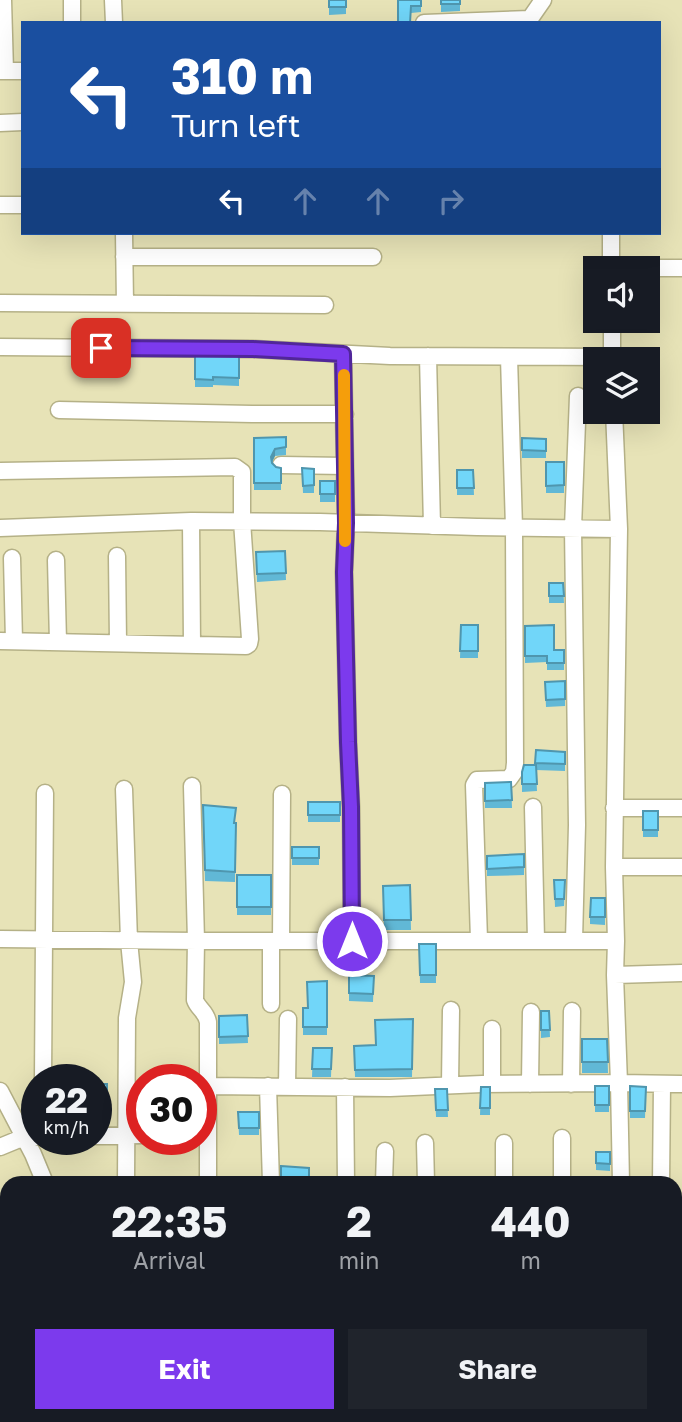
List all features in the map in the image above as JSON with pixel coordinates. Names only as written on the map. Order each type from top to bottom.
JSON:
[{"type":"street","points":[[3,0],[3,71],[21,71]]},
{"type":"street","points":[[72,0],[72,21]]},
{"type":"street","points":[[113,0],[114,21]]},
{"type":"street","points":[[528,21],[543,0]]},
{"type":"street","points":[[0,123],[21,122]]},
{"type":"street","points":[[0,205],[21,205]]},
{"type":"street","points":[[124,235],[125,304]]},
{"type":"street","points":[[611,235],[611,256]]},
{"type":"street","points":[[124,257],[373,257]]},
{"type":"street","points":[[660,268],[682,268]]},
{"type":"street","points":[[0,303],[325,305]]},
{"type":"street","points":[[0,347],[253,349],[390,356],[583,358]]},
{"type":"street","points":[[343,354],[346,523],[344,572],[352,941]]},
{"type":"street","points":[[428,356],[432,526]]},
{"type":"street","points":[[479,940],[474,785],[477,780],[509,779],[514,772],[515,763],[514,528],[509,357]]},
{"type":"street","points":[[574,940],[577,825],[573,528],[578,396]]},
{"type":"street","points":[[59,410],[345,414]]},
{"type":"street","points":[[615,424],[619,529],[614,867],[621,1176]]},
{"type":"street","points":[[281,465],[345,466]]},
{"type":"street","points":[[0,471],[235,467],[242,472],[249,644],[7,641],[12,558]]},
{"type":"street","points":[[0,528],[191,521],[619,529]]},
{"type":"street","points":[[191,521],[192,644]]},
{"type":"street","points":[[117,556],[118,643]]},
{"type":"street","points":[[56,560],[58,642]]},
{"type":"street","points":[[192,786],[194,1000],[206,1014],[208,1022],[209,1064]]},
{"type":"street","points":[[124,789],[133,982],[127,1018],[130,1064]]},
{"type":"street","points":[[43,1064],[45,793]]},
{"type":"street","points":[[271,1004],[282,794]]},
{"type":"street","points":[[533,807],[536,940]]},
{"type":"street","points":[[614,808],[682,808]]},
{"type":"street","points":[[614,867],[682,867]]},
{"type":"street","points":[[0,939],[616,941]]},
{"type":"street","points":[[615,975],[682,973]]},
{"type":"street","points":[[450,1085],[451,1010]]},
{"type":"street","points":[[571,1084],[572,1011]]},
{"type":"street","points":[[530,1084],[531,1012]]},
{"type":"street","points":[[287,1086],[288,1019]]},
{"type":"street","points":[[492,1030],[492,1084]]},
{"type":"street","points":[[217,1086],[390,1088],[492,1084],[682,1084]]},
{"type":"street","points":[[661,1176],[662,1085]]},
{"type":"street","points":[[268,1086],[271,1176]]},
{"type":"street","points":[[345,1087],[346,1176]]},
{"type":"street","points":[[0,1091],[21,1123]]},
{"type":"street","points":[[562,1138],[562,1176]]},
{"type":"street","points":[[0,1147],[21,1139]]},
{"type":"street","points":[[425,1143],[426,1176]]},
{"type":"street","points":[[504,1143],[504,1176]]},
{"type":"street","points":[[384,1176],[385,1151]]},
{"type":"street","points":[[36,1155],[43,1176]]},
{"type":"street","points":[[127,1176],[131,1155]]},
{"type":"street","points":[[206,1155],[208,1176]]},
{"type":"building","points":[[329,0],[346,0],[346,7],[329,7]]},
{"type":"building","points":[[398,0],[421,0],[421,6],[411,6],[410,21],[398,21]]},
{"type":"building","points":[[441,0],[460,0],[460,4],[441,4]]},
{"type":"building","points":[[239,353],[239,378],[195,379],[195,354]]},
{"type":"building","points":[[286,437],[286,447],[275,449],[271,457],[272,463],[281,468],[281,483],[254,483],[254,438]]},
{"type":"building","points":[[522,438],[546,439],[546,451],[522,450]]},
{"type":"building","points":[[546,462],[564,462],[564,485],[546,486]]},
{"type":"building","points":[[302,468],[314,469],[314,485],[303,486]]},
{"type":"building","points":[[457,470],[473,470],[474,488],[457,488]]},
{"type":"building","points":[[320,481],[335,481],[335,494],[320,494]]},
{"type":"building","points":[[285,551],[286,573],[257,574],[256,552]]},
{"type":"building","points":[[549,583],[563,583],[564,596],[549,596]]},
{"type":"building","points":[[461,625],[478,625],[478,651],[460,651]]},
{"type":"building","points":[[554,625],[554,650],[564,650],[564,663],[547,663],[547,656],[525,656],[525,626]]},
{"type":"building","points":[[565,681],[565,699],[546,700],[545,682]]},
{"type":"building","points":[[536,750],[565,752],[565,764],[535,763]]},
{"type":"building","points":[[524,765],[536,765],[537,784],[522,784]]},
{"type":"building","points":[[511,782],[512,800],[485,801],[485,783]]},
{"type":"building","points":[[308,802],[340,802],[340,815],[308,815]]},
{"type":"building","points":[[203,805],[236,808],[235,872],[205,870]]},
{"type":"building","points":[[643,811],[658,811],[658,830],[643,830]]},
{"type":"building","points":[[292,847],[319,847],[319,858],[292,858]]},
{"type":"building","points":[[524,854],[524,867],[487,869],[487,856]]},
{"type":"building","points":[[237,875],[271,875],[271,907],[237,907]]},
{"type":"building","points":[[554,880],[565,880],[564,899],[555,899]]},
{"type":"building","points":[[410,885],[411,920],[384,920],[383,886]]},
{"type":"building","points":[[591,898],[605,898],[605,917],[590,917]]},
{"type":"building","points":[[419,944],[436,944],[436,975],[420,975]]},
{"type":"building","points":[[349,975],[374,976],[373,994],[349,993]]},
{"type":"building","points":[[327,981],[327,1027],[303,1027],[303,1008],[308,1008],[307,982]]},
{"type":"building","points":[[541,1011],[549,1011],[550,1030],[541,1030]]},
{"type":"building","points":[[247,1015],[248,1036],[219,1037],[219,1016]]},
{"type":"building","points":[[413,1019],[412,1069],[355,1070],[354,1046],[376,1045],[375,1020]]},
{"type":"building","points":[[582,1039],[607,1039],[608,1062],[582,1062]]},
{"type":"building","points":[[313,1048],[332,1048],[331,1069],[312,1069]]},
{"type":"building","points":[[595,1086],[609,1086],[609,1105],[595,1105]]},
{"type":"building","points":[[630,1086],[646,1087],[645,1111],[630,1111]]},
{"type":"building","points":[[481,1087],[490,1087],[490,1108],[480,1108]]},
{"type":"building","points":[[435,1089],[447,1089],[448,1110],[436,1110]]},
{"type":"building","points":[[238,1112],[259,1112],[259,1128],[239,1128]]},
{"type":"building","points":[[596,1152],[610,1152],[610,1164],[596,1163]]},
{"type":"building","points":[[281,1166],[309,1168],[309,1176],[281,1176]]},
{"type":"slow traffic","points":[[344,375],[345,541]]},
{"type":"route","points":[[101,348],[253,349],[343,354],[346,523],[344,572],[352,941]]}]
